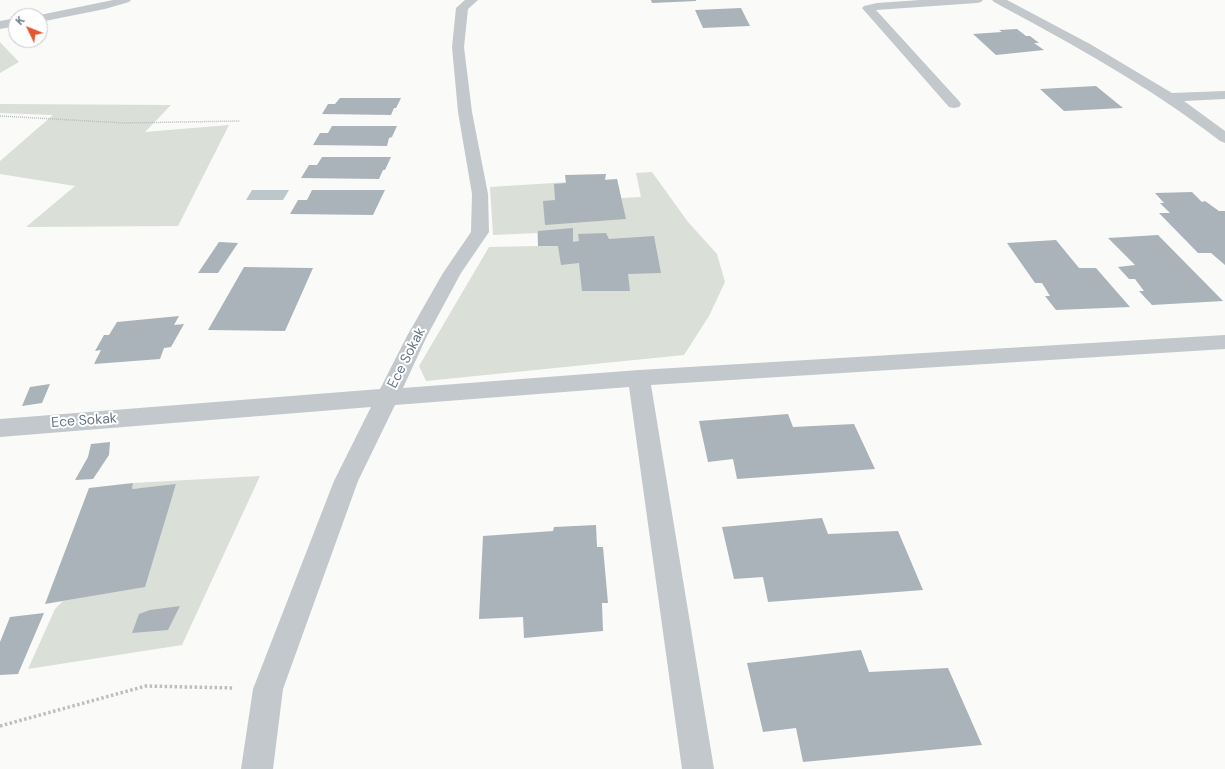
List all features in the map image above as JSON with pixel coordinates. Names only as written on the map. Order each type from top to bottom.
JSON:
[{"type":"street","points":[[48,16],[125,0]]},
{"type":"street","name":"Ece Sokak","points":[[0,428],[387,397],[417,336],[452,273],[480,232],[480,194],[466,112],[458,48],[462,8],[472,0]]},
{"type":"street","points":[[954,104],[868,8],[877,6],[977,0]]},
{"type":"street","points":[[998,0],[1059,32],[1172,98],[1225,138]]},
{"type":"street","points":[[1172,98],[1225,95]]},
{"type":"street","points":[[257,769],[268,689],[346,481],[387,397],[639,378],[1225,342]]},
{"type":"street","points":[[639,378],[698,769]]},
{"type":"path","points":[[0,116],[124,123],[240,121]]},
{"type":"path","points":[[0,726],[146,686],[268,689]]},
{"type":"shaded area","points":[[0,42],[19,62],[0,73]]},
{"type":"shaded area","points":[[0,104],[171,105],[145,132],[229,125],[178,226],[26,227],[75,186],[0,174],[0,161],[53,115],[0,113]]},
{"type":"shaded area","points":[[652,172],[688,222],[717,254],[725,282],[709,316],[684,355],[426,381],[419,366],[489,247],[538,246],[537,233],[493,235],[490,187],[617,179],[621,198],[641,197],[636,173]]},
{"type":"shaded area","points":[[252,190],[289,190],[283,200],[246,200]]},
{"type":"shaded area","points":[[260,476],[182,645],[28,669],[55,609],[63,601],[137,588],[176,485],[132,489],[133,483]]},
{"type":"building","points":[[651,0],[696,0],[696,1],[652,3]]},
{"type":"building","points":[[741,8],[750,26],[703,28],[695,10]]},
{"type":"building","points":[[1017,29],[1039,43],[1034,43],[1044,50],[996,55],[973,34],[1002,32],[999,30]]},
{"type":"building","points":[[1096,86],[1123,108],[1064,111],[1040,89]]},
{"type":"building","points":[[340,98],[401,98],[391,115],[322,114],[328,104],[335,104]]},
{"type":"building","points":[[332,126],[397,126],[392,137],[389,138],[387,146],[313,145],[320,133],[328,133]]},
{"type":"building","points":[[322,157],[391,157],[379,179],[301,178],[309,165],[317,165]]},
{"type":"building","points":[[606,174],[605,180],[617,179],[626,219],[545,225],[543,201],[555,200],[554,184],[566,183],[565,175]]},
{"type":"building","points":[[312,190],[385,190],[373,215],[290,214],[298,200],[307,200]]},
{"type":"building","points":[[1192,192],[1202,202],[1205,201],[1219,211],[1225,211],[1225,265],[1211,253],[1198,253],[1159,213],[1170,213],[1160,203],[1164,203],[1155,193]]},
{"type":"building","points":[[573,228],[573,242],[579,241],[578,234],[606,233],[609,239],[654,236],[661,273],[628,274],[630,291],[582,291],[579,263],[561,265],[558,246],[538,246],[538,231]]},
{"type":"building","points":[[1158,235],[1223,301],[1152,305],[1139,291],[1144,291],[1135,279],[1129,279],[1118,267],[1135,265],[1108,238]]},
{"type":"building","points":[[1056,240],[1079,268],[1096,268],[1130,307],[1056,310],[1045,296],[1050,296],[1042,283],[1035,283],[1007,243]]},
{"type":"building","points":[[219,242],[238,243],[218,273],[198,273]]},
{"type":"building","points":[[244,267],[313,268],[285,331],[208,330]]},
{"type":"building","points":[[179,316],[174,325],[184,324],[171,347],[164,348],[160,359],[94,364],[101,350],[95,351],[104,335],[109,335],[117,322]]},
{"type":"building","points":[[50,384],[42,403],[22,406],[30,387]]},
{"type":"building","points":[[788,414],[793,427],[854,424],[875,469],[737,479],[733,459],[708,462],[699,421]]},
{"type":"building","points":[[110,442],[109,455],[93,479],[75,480],[88,457],[91,444]]},
{"type":"building","points":[[133,483],[132,489],[176,484],[145,587],[45,604],[89,488]]},
{"type":"building","points":[[822,518],[828,534],[898,531],[923,590],[768,602],[763,577],[734,579],[722,527]]},
{"type":"building","points":[[596,525],[597,547],[603,547],[608,603],[602,603],[603,631],[524,638],[523,617],[479,619],[483,536],[553,531],[554,527]]},
{"type":"building","points":[[180,606],[168,630],[132,633],[139,614],[150,610]]},
{"type":"building","points":[[44,613],[18,674],[0,675],[0,642],[10,617]]},
{"type":"building","points":[[861,650],[869,672],[948,668],[982,745],[803,762],[796,728],[763,732],[747,663]]}]
